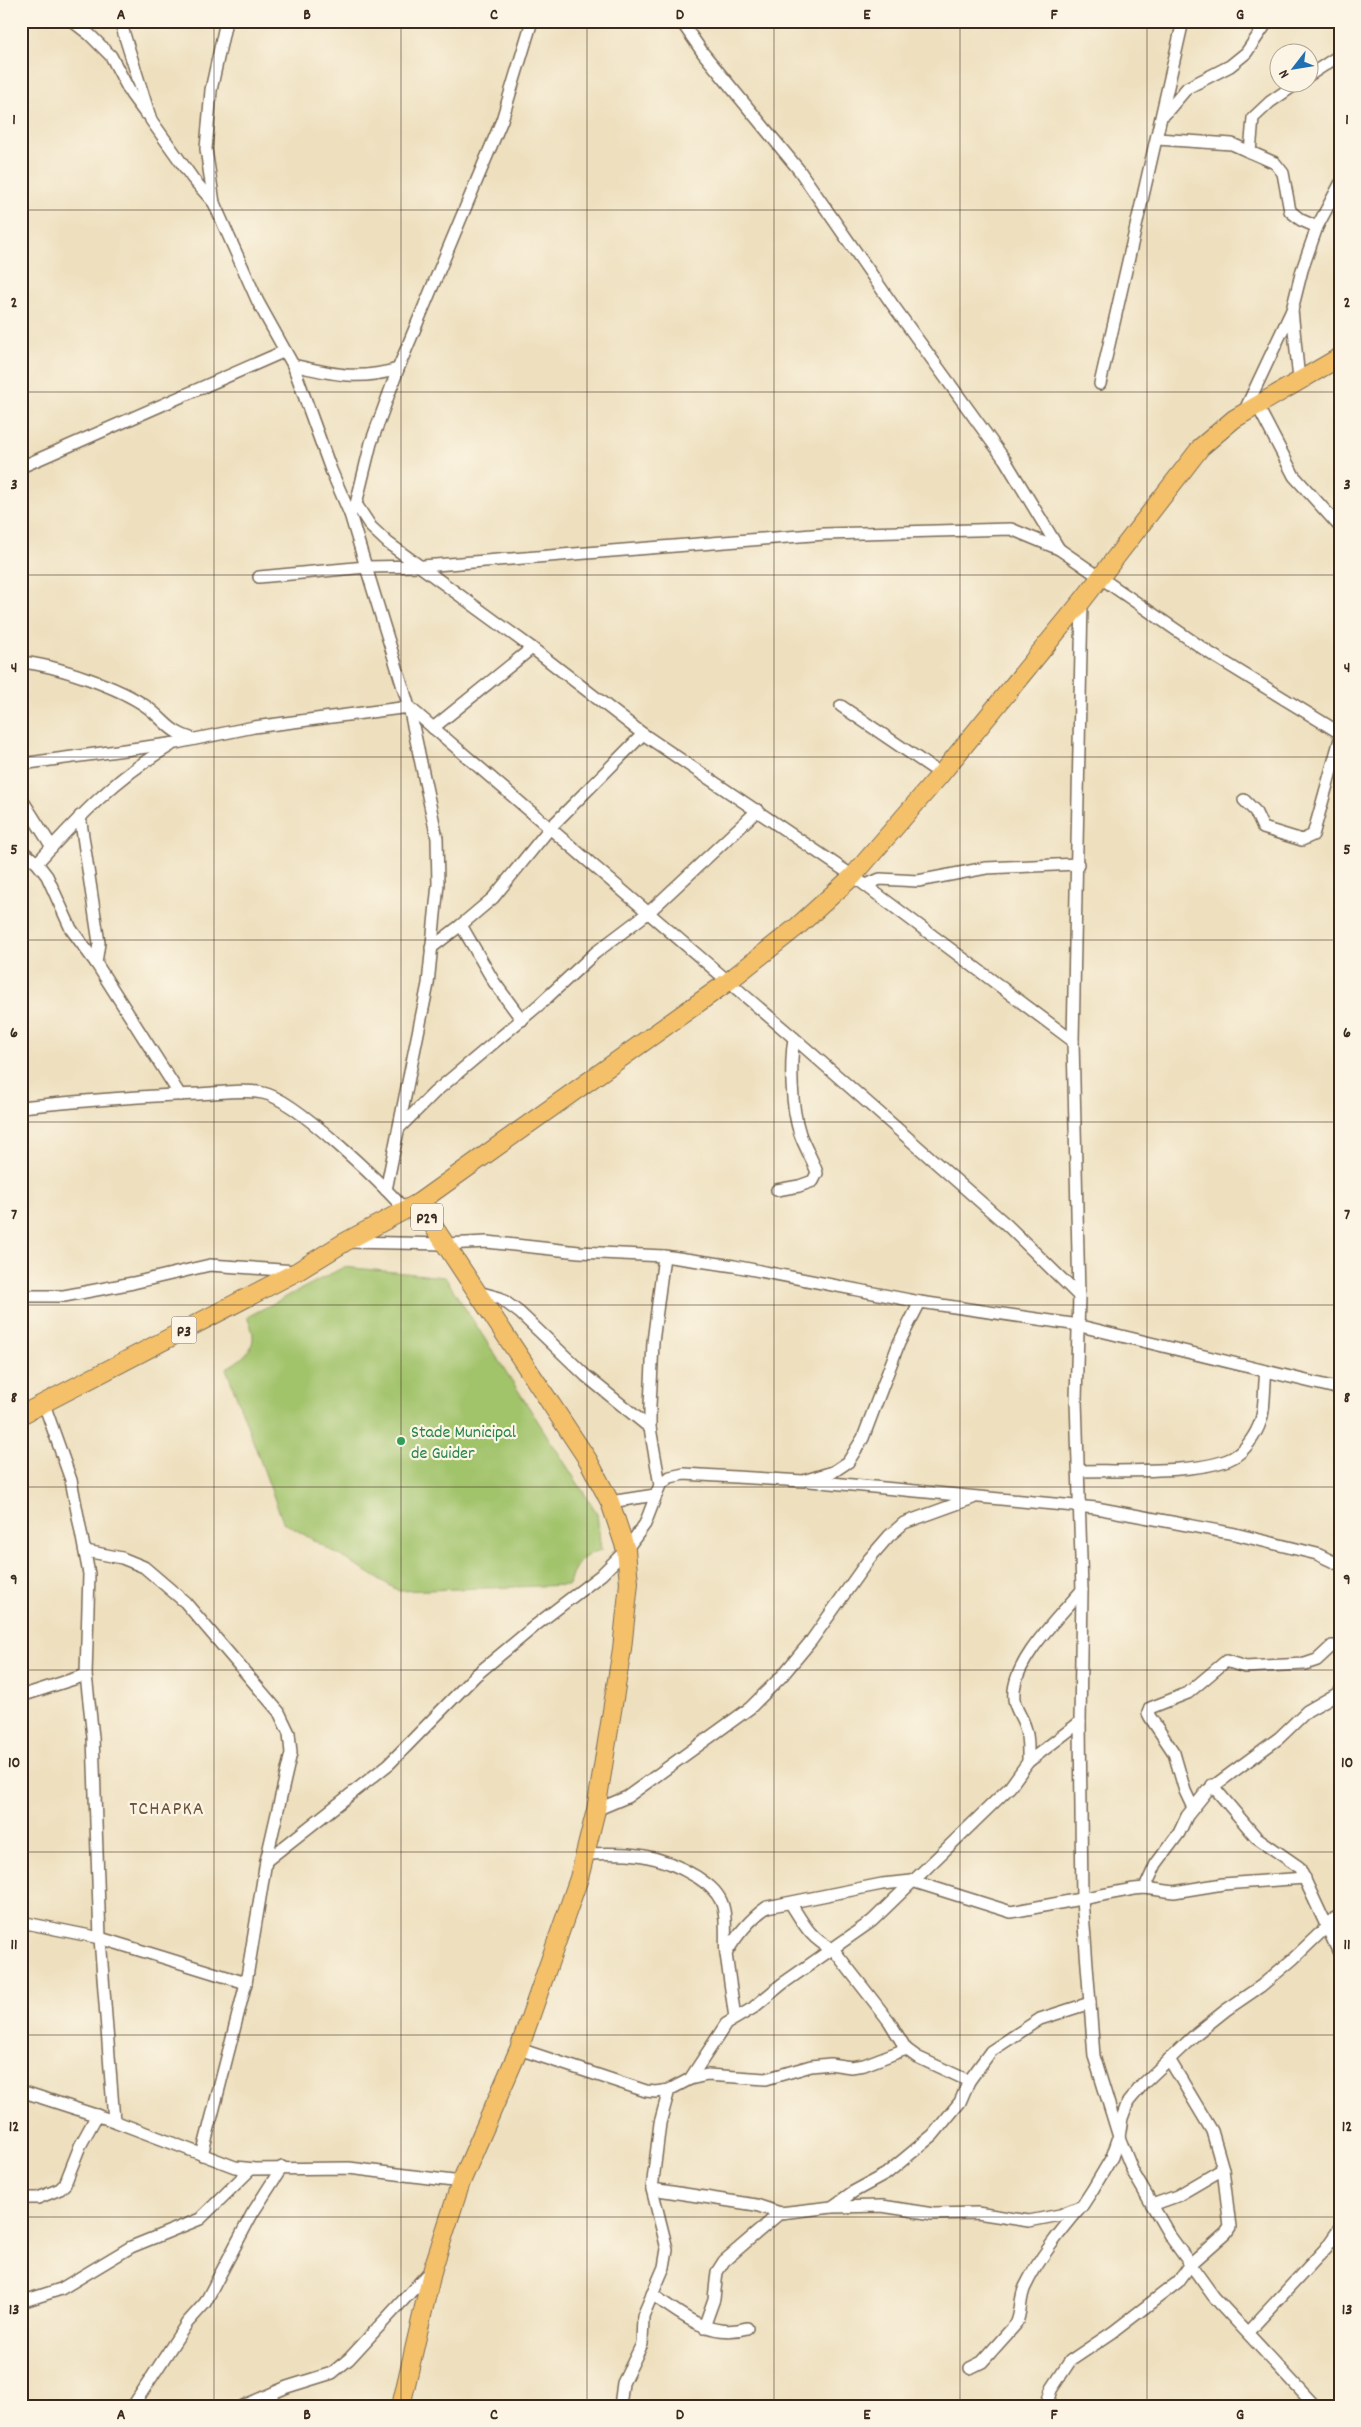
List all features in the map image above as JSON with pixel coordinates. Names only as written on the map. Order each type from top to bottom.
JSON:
[{"type":"main road","name":"P29","points":[[400,2406],[433,2268],[460,2182],[519,2049],[579,1878],[596,1810],[622,1649],[629,1582],[626,1550],[610,1502],[588,1460],[446,1244],[411,1207],[729,981],[798,926],[859,881],[941,774],[1082,601],[1200,446],[1250,409],[1340,357]]},
{"type":"main road","name":"P3","points":[[21,1415],[298,1271],[346,1242],[411,1207]]},
{"type":"street","points":[[72,21],[90,35],[110,56],[131,94],[193,180],[214,203]]},
{"type":"street","points":[[120,21],[151,120]]},
{"type":"street","points":[[226,21],[211,90],[206,149],[214,203],[258,302],[293,365],[331,470],[353,509],[388,543],[532,648],[643,734],[758,810],[859,881],[1073,1041]]},
{"type":"street","points":[[386,1190],[400,1127],[415,1039],[428,984],[438,884],[437,838],[409,707],[366,567],[353,509],[371,443],[398,369],[502,120],[532,21]]},
{"type":"street","points":[[681,21],[704,53],[798,170],[1005,460],[1059,549]]},
{"type":"street","points":[[1100,384],[1183,21]]},
{"type":"street","points":[[1162,119],[1187,88],[1230,66],[1246,53],[1268,21]]},
{"type":"street","points":[[1318,69],[1340,55]]},
{"type":"street","points":[[1250,152],[1253,118],[1264,106],[1284,92]]},
{"type":"street","points":[[1157,139],[1232,144],[1280,168],[1290,212],[1301,220],[1317,227]]},
{"type":"street","points":[[1340,184],[1317,227],[1302,270],[1292,310],[1250,409],[1294,476],[1340,527]]},
{"type":"street","points":[[1292,310],[1299,380]]},
{"type":"street","points":[[21,467],[285,351]]},
{"type":"street","points":[[293,365],[359,377],[377,376],[398,369]]},
{"type":"street","points":[[259,577],[366,567],[422,566],[825,534],[1011,529],[1059,549],[1211,654],[1340,732]]},
{"type":"street","points":[[1082,601],[1073,1041],[1079,1296],[1076,1400],[1082,1590],[1080,1722],[1082,1900],[1094,2056],[1119,2137],[1134,2172],[1170,2236],[1214,2297],[1315,2406]]},
{"type":"street","points":[[433,728],[532,648]]},
{"type":"street","points":[[21,662],[47,666],[131,697],[149,708],[175,732],[195,739]]},
{"type":"street","points":[[841,706],[941,774]]},
{"type":"street","points":[[21,764],[176,743],[254,727],[409,707],[729,981],[1008,1226],[1079,1296]]},
{"type":"street","points":[[431,948],[462,925],[493,898],[550,828],[643,734]]},
{"type":"street","points":[[1244,800],[1255,811],[1263,828],[1302,840],[1313,835],[1340,739]]},
{"type":"street","points":[[37,863],[80,816],[122,778],[148,759],[176,743]]},
{"type":"street","points":[[21,798],[52,847]]},
{"type":"street","points":[[400,1127],[436,1092],[522,1020],[595,954],[649,912],[758,810]]},
{"type":"street","points":[[80,816],[99,943],[96,963]]},
{"type":"street","points":[[21,850],[37,863],[53,888],[64,916],[180,1095]]},
{"type":"street","points":[[859,881],[880,879],[918,881],[986,868],[1078,864]]},
{"type":"street","points":[[462,925],[494,982],[522,1020]]},
{"type":"street","points":[[778,1190],[813,1181],[817,1174],[800,1134],[796,1113],[791,1058],[794,1038]]},
{"type":"street","points":[[21,1107],[180,1095],[264,1093],[284,1102],[304,1116],[386,1190],[411,1207]]},
{"type":"street","points":[[346,1242],[446,1244],[487,1242],[578,1252],[664,1256],[809,1279],[920,1302],[1079,1325],[1340,1388]]},
{"type":"street","points":[[658,1490],[650,1428],[653,1342],[664,1256]]},
{"type":"street","points":[[21,1296],[64,1296],[133,1283],[210,1264],[298,1271]]},
{"type":"street","points":[[478,1292],[500,1298],[520,1313],[586,1376],[650,1428]]},
{"type":"street","points":[[803,1481],[833,1472],[848,1462],[863,1438],[898,1343],[920,1302]]},
{"type":"street","points":[[1079,1471],[1175,1469],[1219,1464],[1238,1455],[1248,1443],[1262,1416],[1266,1370]]},
{"type":"street","points":[[44,1404],[71,1480],[86,1551],[89,1581],[86,1675],[94,1737],[100,1938],[114,2121]]},
{"type":"street","points":[[266,1861],[389,1764],[476,1675],[536,1625],[578,1595],[626,1550],[645,1524],[658,1490],[670,1477],[684,1474],[803,1481],[1080,1506],[1235,1534],[1317,1554],[1340,1565]]},
{"type":"street","points":[[610,1502],[658,1490]]},
{"type":"street","points":[[596,1810],[627,1797],[750,1708],[794,1662],[869,1559],[904,1522],[978,1497]]},
{"type":"street","points":[[86,1551],[122,1558],[144,1567],[185,1602],[279,1712],[289,1733],[291,1754],[266,1861],[246,1982],[202,2155]]},
{"type":"street","points":[[1028,1762],[1028,1742],[1024,1724],[1018,1713],[1014,1698],[1019,1672],[1029,1654],[1082,1590]]},
{"type":"street","points":[[1193,1808],[1185,1791],[1174,1753],[1150,1717],[1150,1708],[1188,1693],[1226,1661],[1245,1667],[1305,1664],[1317,1660],[1332,1646],[1340,1646]]},
{"type":"street","points":[[21,1696],[86,1675]]},
{"type":"street","points":[[1145,1888],[1156,1864],[1179,1834],[1193,1808],[1212,1785],[1279,1738],[1307,1711],[1340,1692]]},
{"type":"street","points":[[690,2079],[720,2033],[735,2018],[752,2008],[782,1984],[872,1921],[1010,1787],[1028,1762],[1080,1722]]},
{"type":"street","points":[[1212,1785],[1256,1837],[1300,1867],[1340,1955]]},
{"type":"street","points":[[585,1854],[620,1853],[647,1856],[675,1863],[706,1882],[717,1893],[722,1902],[726,1954],[735,2018]]},
{"type":"street","points":[[726,1954],[738,1937],[759,1913],[767,1907],[791,1904],[882,1884],[912,1881],[1011,1912],[1145,1888],[1174,1892],[1223,1884],[1304,1878]]},
{"type":"street","points":[[791,1904],[811,1936],[833,1949],[889,2021],[906,2049],[930,2064],[969,2082]]},
{"type":"street","points":[[970,2368],[982,2362],[1016,2324],[1019,2319],[1024,2288],[1053,2241],[1082,2206],[1112,2157],[1128,2102],[1142,2084],[1226,2010],[1260,1986],[1327,1928],[1340,1914]]},
{"type":"street","points":[[21,1922],[100,1938],[246,1982]]},
{"type":"street","points":[[832,2207],[853,2192],[886,2174],[933,2135],[960,2102],[969,2082],[991,2051],[1040,2019],[1090,2003]]},
{"type":"street","points":[[519,2049],[646,2091],[656,2092],[669,2090],[690,2079],[707,2075],[766,2079],[810,2066],[830,2064],[851,2067],[906,2049]]},
{"type":"street","points":[[1046,2406],[1051,2390],[1070,2361],[1113,2332],[1178,2282],[1191,2264],[1226,2233],[1230,2227],[1223,2169],[1212,2131],[1169,2059]]},
{"type":"street","points":[[620,2406],[623,2383],[642,2344],[643,2316],[664,2267],[667,2249],[652,2188],[660,2123],[669,2090]]},
{"type":"street","points":[[21,2091],[114,2121],[236,2167],[349,2168],[460,2182]]},
{"type":"street","points":[[21,2198],[38,2198],[60,2189],[65,2184],[80,2146],[97,2115]]},
{"type":"street","points":[[133,2406],[187,2323],[205,2303],[252,2214],[282,2167]]},
{"type":"street","points":[[21,2302],[61,2289],[131,2247],[200,2219],[251,2168]]},
{"type":"street","points":[[1152,2204],[1176,2196],[1223,2169]]},
{"type":"street","points":[[652,2188],[756,2205],[780,2214],[832,2207],[882,2206],[933,2214],[977,2213],[1028,2221],[1060,2215],[1082,2206]]},
{"type":"street","points":[[704,2327],[714,2299],[717,2272],[724,2261],[780,2214]]},
{"type":"street","points":[[1248,2332],[1321,2254],[1340,2228]]},
{"type":"street","points":[[243,2406],[287,2387],[332,2373],[349,2359],[433,2268]]},
{"type":"street","points":[[652,2294],[704,2327],[719,2331],[748,2328]]},
{"type":"green space","name":"Stade Municipal de Guider","points":[[344,1267],[445,1277],[597,1513],[601,1550],[588,1555],[579,1562],[573,1572],[569,1585],[399,1591],[283,1522],[226,1368],[240,1359],[251,1346],[253,1334],[247,1317]]},
{"type":"place","name":"Stade Municipal de Guider","points":[[401,1441]]},
{"type":"district","name":"TCHAPKA","points":[[167,1807]]}]
